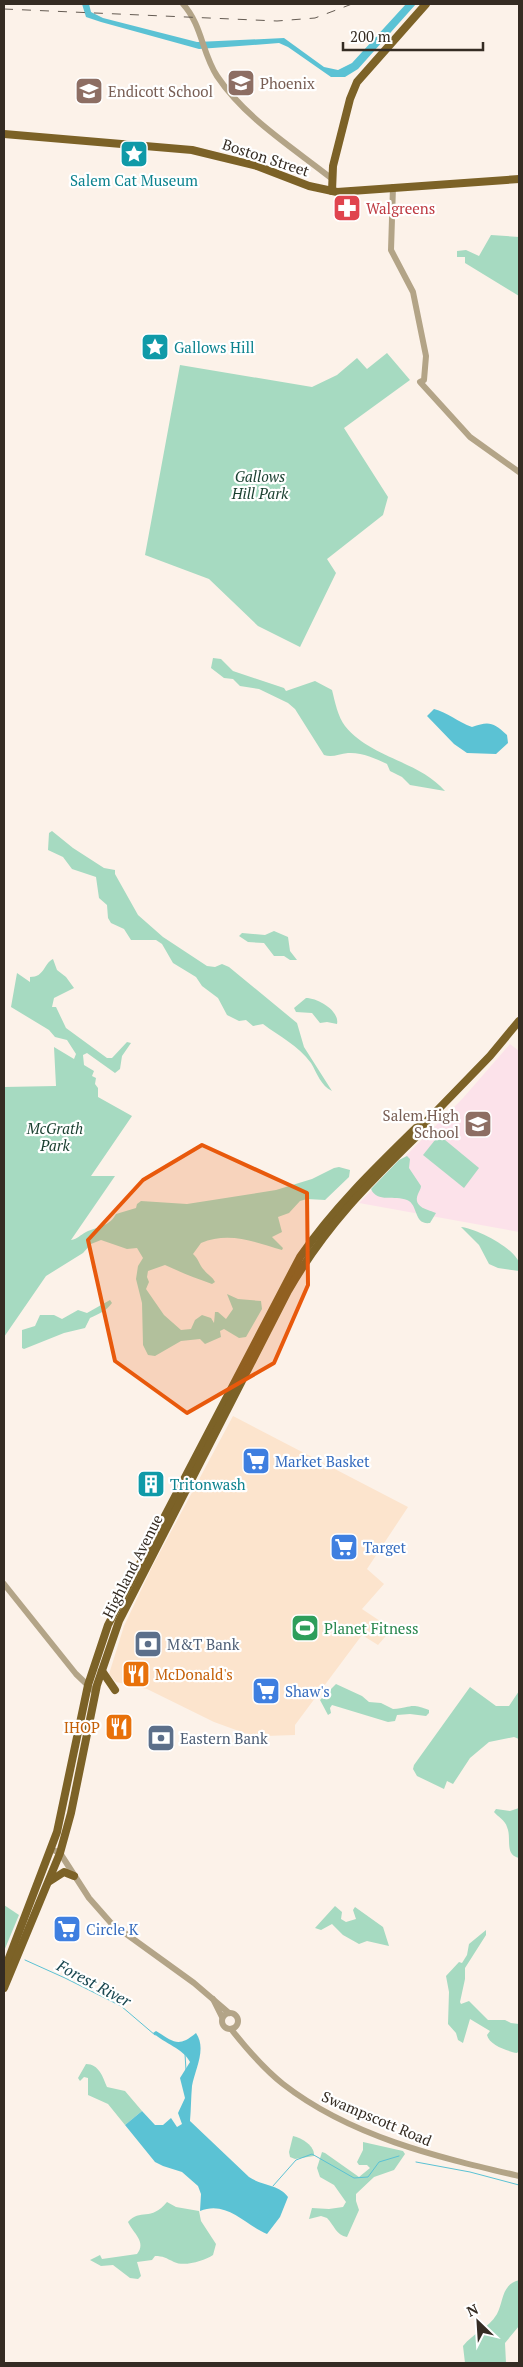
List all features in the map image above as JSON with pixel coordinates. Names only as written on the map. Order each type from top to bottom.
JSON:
[{"type":"main road","points":[[332,191],[331,178],[350,99],[357,82],[426,4]]},
{"type":"main road","name":"Boston Street","points":[[4,134],[192,150],[257,166],[309,186],[332,191],[519,179]]},
{"type":"main road","name":"Highland Avenue","points":[[4,1971],[51,1849],[66,1795],[88,1685],[102,1643],[119,1604],[300,1257],[326,1221],[361,1182],[416,1128],[423,1125],[490,1056],[519,1021]]},
{"type":"main road","name":"Highland Avenue","points":[[4,1988],[60,1853],[71,1813],[96,1689],[126,1605],[300,1269],[334,1221],[420,1133],[423,1125]]},
{"type":"main road","points":[[102,1671],[115,1690]]},
{"type":"main road","points":[[47,1884],[58,1874],[64,1872],[74,1876]]},
{"type":"street","points":[[183,4],[193,17],[202,36],[213,69],[225,86],[252,114],[331,178]]},
{"type":"street","points":[[393,187],[391,250],[410,284],[420,322],[426,362],[424,380],[420,382],[470,437],[519,472]]},
{"type":"street","points":[[4,1584],[76,1674],[88,1685],[96,1689]]},
{"type":"street","points":[[51,1849],[60,1853],[97,1908],[111,1923],[213,1998],[237,2017],[234,2027],[222,2025],[222,2017],[213,1998]]},
{"type":"street","points":[[222,2017],[229,2012]]},
{"type":"street","name":"Swampscott Road","points":[[234,2027],[245,2045],[282,2083],[330,2114],[421,2152],[519,2176]]},
{"type":"highlighted area","points":[[202,1145],[307,1193],[308,1285],[274,1363],[187,1413],[115,1361],[88,1240],[143,1180]]},
{"type":"shaded area","name":"Salem High School","points":[[510,1044],[519,1051],[519,1232],[359,1203],[463,1098]]},
{"type":"shaded area","points":[[233,1416],[408,1507],[367,1569],[384,1584],[362,1609],[392,1629],[378,1645],[362,1635],[295,1725],[295,1735],[265,1736],[247,1734],[214,1722],[147,1689],[116,1682],[109,1674],[124,1626],[152,1567]]},
{"type":"green space","points":[[491,235],[519,237],[519,296],[465,263],[465,257],[457,257],[457,251],[466,250],[479,256]]},
{"type":"green space","name":"Gallows Hill Park","points":[[387,353],[410,380],[344,428],[388,497],[383,515],[327,559],[336,573],[300,647],[258,626],[209,579],[145,555],[180,365],[312,387],[337,375],[357,358],[367,369]]},
{"type":"green space","points":[[213,658],[221,659],[233,671],[284,688],[286,691],[315,681],[332,690],[340,718],[356,737],[381,753],[422,773],[445,791],[410,785],[402,777],[390,771],[387,764],[358,753],[333,756],[324,755],[295,709],[288,703],[259,689],[240,686],[233,679],[224,678],[211,668]]},
{"type":"green space","points":[[52,831],[73,848],[104,868],[115,870],[115,874],[138,915],[163,937],[207,966],[215,967],[222,964],[229,967],[297,1023],[304,1047],[332,1091],[322,1083],[306,1057],[288,1042],[263,1024],[253,1026],[246,1020],[239,1021],[227,1015],[218,998],[202,986],[196,977],[173,963],[162,944],[156,940],[131,940],[124,929],[111,923],[108,918],[107,905],[99,898],[96,877],[72,869],[63,857],[48,850],[49,833]]},
{"type":"green space","points":[[274,931],[288,937],[290,951],[297,960],[290,960],[284,956],[274,956],[264,943],[248,942],[239,936],[242,933],[265,935]]},
{"type":"green space","name":"McGrath Park","points":[[53,959],[57,970],[66,977],[74,988],[54,998],[52,1007],[56,1007],[66,1028],[107,1058],[112,1058],[127,1042],[131,1043],[122,1056],[120,1069],[115,1073],[87,1053],[83,1055],[84,1065],[94,1071],[92,1076],[96,1078],[95,1084],[98,1088],[98,1097],[132,1116],[91,1176],[115,1176],[71,1240],[107,1224],[116,1214],[136,1208],[137,1204],[141,1201],[187,1204],[276,1190],[312,1179],[334,1168],[339,1167],[350,1170],[349,1177],[325,1200],[307,1199],[300,1201],[289,1213],[278,1217],[282,1232],[272,1237],[283,1248],[282,1250],[252,1241],[232,1238],[222,1238],[201,1243],[193,1254],[202,1268],[214,1280],[215,1282],[212,1284],[165,1265],[148,1271],[147,1277],[149,1282],[146,1289],[164,1315],[181,1330],[191,1329],[195,1320],[202,1315],[211,1318],[214,1323],[215,1312],[218,1312],[226,1319],[233,1309],[227,1294],[238,1299],[261,1301],[262,1309],[246,1337],[239,1338],[224,1329],[220,1331],[221,1337],[205,1344],[200,1339],[181,1341],[155,1356],[148,1355],[143,1345],[142,1303],[136,1279],[138,1266],[143,1258],[137,1248],[127,1249],[101,1240],[91,1244],[83,1253],[46,1276],[4,1337],[4,1087],[56,1086],[54,1047],[74,1059],[76,1054],[67,1040],[55,1037],[49,1030],[11,1007],[17,973],[30,982],[30,977],[39,975]]},
{"type":"green space","points":[[306,998],[316,1000],[332,1010],[337,1019],[337,1024],[320,1023],[312,1013],[296,1012],[294,1008]]},
{"type":"green space","points":[[439,1135],[479,1168],[464,1188],[423,1155]]},
{"type":"green space","points":[[407,1156],[410,1159],[409,1168],[421,1186],[417,1202],[422,1208],[436,1213],[430,1223],[425,1223],[418,1218],[413,1206],[407,1200],[377,1196],[371,1189],[399,1160]]},
{"type":"green space","points":[[461,1227],[475,1231],[503,1245],[516,1257],[519,1271],[498,1268],[489,1264],[479,1245]]},
{"type":"green space","points":[[110,1300],[112,1303],[110,1306],[90,1318],[85,1328],[64,1333],[24,1349],[22,1348],[22,1330],[35,1326],[40,1315],[54,1315],[62,1319],[78,1310],[87,1313]]},
{"type":"green space","points":[[336,1684],[362,1696],[369,1702],[381,1703],[393,1709],[418,1706],[429,1710],[429,1713],[426,1716],[397,1715],[395,1721],[388,1722],[332,1705],[330,1708],[331,1713],[328,1715],[320,1700]]},
{"type":"green space","points":[[470,1687],[496,1706],[509,1706],[519,1691],[519,1739],[514,1737],[489,1742],[470,1758],[453,1784],[447,1781],[444,1789],[417,1776],[413,1769],[414,1765]]},
{"type":"green space","points":[[519,1808],[519,1858],[514,1856],[510,1850],[506,1825],[494,1812],[496,1809],[510,1811]]},
{"type":"green space","points":[[4,1905],[19,1915],[4,1951]]},
{"type":"green space","points":[[335,1906],[342,1912],[341,1919],[346,1922],[356,1919],[353,1910],[355,1907],[383,1927],[389,1946],[367,1941],[359,1944],[343,1935],[332,1924],[321,1930],[315,1928]]},
{"type":"green space","points":[[486,1930],[486,1935],[465,1968],[465,1979],[460,2002],[461,2004],[469,2001],[488,2020],[505,2020],[519,2024],[519,2051],[517,2053],[495,2045],[488,2039],[487,2035],[490,2031],[470,2019],[463,2043],[458,2040],[456,2033],[448,2024],[449,1992],[446,1976],[459,1962],[462,1963],[467,1955],[469,1944]]},
{"type":"green space","points":[[86,2064],[97,2069],[107,2087],[125,2091],[142,2111],[125,2125],[108,2104],[88,2095],[88,2078],[84,2077],[80,2081],[78,2078]]},
{"type":"green space","points":[[293,2136],[307,2143],[314,2152],[314,2156],[295,2159],[290,2157],[289,2152]]},
{"type":"green space","points":[[363,2142],[403,2151],[405,2154],[394,2170],[374,2177],[356,2194],[359,2210],[347,2237],[338,2232],[327,2218],[321,2216],[309,2219],[312,2208],[329,2209],[343,2207],[346,2202],[334,2185],[320,2177],[317,2168],[322,2152],[359,2177],[370,2168],[367,2165],[359,2165],[357,2162],[363,2150]]},
{"type":"green space","points":[[167,2202],[176,2207],[199,2211],[201,2221],[216,2244],[213,2255],[188,2264],[155,2256],[152,2260],[137,2262],[141,2276],[138,2279],[130,2278],[113,2265],[101,2266],[90,2260],[100,2255],[102,2259],[137,2254],[141,2245],[128,2222],[137,2216],[156,2212]]},
{"type":"green space","points":[[519,2280],[519,2326],[505,2343],[506,2363],[465,2363],[463,2346],[493,2319],[497,2314],[506,2290],[513,2282]]},
{"type":"water","points":[[82,4],[89,4],[91,12],[103,18],[197,42],[284,38],[324,67],[338,70],[352,63],[406,4],[416,4],[358,69],[345,77],[331,77],[288,47],[279,43],[199,49],[86,17]]},
{"type":"water","points":[[434,709],[472,727],[487,723],[494,725],[507,735],[508,743],[496,754],[467,753],[454,744],[427,716]]},
{"type":"water","points":[[156,2031],[176,2042],[185,2041],[196,2033],[199,2039],[200,2052],[192,2086],[190,2121],[249,2177],[275,2187],[288,2197],[280,2217],[267,2234],[227,2211],[210,2208],[200,2211],[201,2194],[198,2186],[182,2172],[155,2162],[125,2125],[142,2111],[155,2125],[163,2125],[171,2118],[177,2127],[182,2124],[178,2113],[185,2098],[180,2078],[190,2062],[183,2053],[153,2033]]},
{"type":"waterway","name":"Forest River","points":[[25,1960],[121,2006],[155,2035]]},
{"type":"waterway","name":"Forest River","points":[[185,2054],[186,2070]]},
{"type":"waterway","name":"Forest River","points":[[273,2186],[296,2160],[312,2154],[354,2178],[368,2177],[379,2162],[399,2156]]},
{"type":"waterway","name":"Forest River","points":[[416,2162],[470,2172],[519,2185]]},
{"type":"railway","points":[[4,9],[277,21],[315,18],[352,4]]},
{"type":"place","name":"Phoenix","points":[[241,83]]},
{"type":"place","name":"Endicott School","points":[[89,91]]},
{"type":"place","name":"Salem Cat Museum","points":[[134,154]]},
{"type":"place","name":"Walgreens","points":[[347,208]]},
{"type":"place","name":"Gallows Hill","points":[[155,347]]},
{"type":"place","name":"Salem High School","points":[[478,1124]]},
{"type":"place","name":"Market Basket","points":[[256,1461]]},
{"type":"place","name":"Tritonwash","points":[[151,1484]]},
{"type":"place","name":"Target","points":[[344,1547]]},
{"type":"place","name":"Planet Fitness","points":[[305,1628]]},
{"type":"place","name":"M&T Bank","points":[[148,1644]]},
{"type":"place","name":"McDonald's","points":[[136,1674]]},
{"type":"place","name":"Shaw's","points":[[266,1691]]},
{"type":"place","name":"IHOP","points":[[119,1727]]},
{"type":"place","name":"Eastern Bank","points":[[161,1738]]},
{"type":"place","name":"Circle K","points":[[67,1929]]}]
